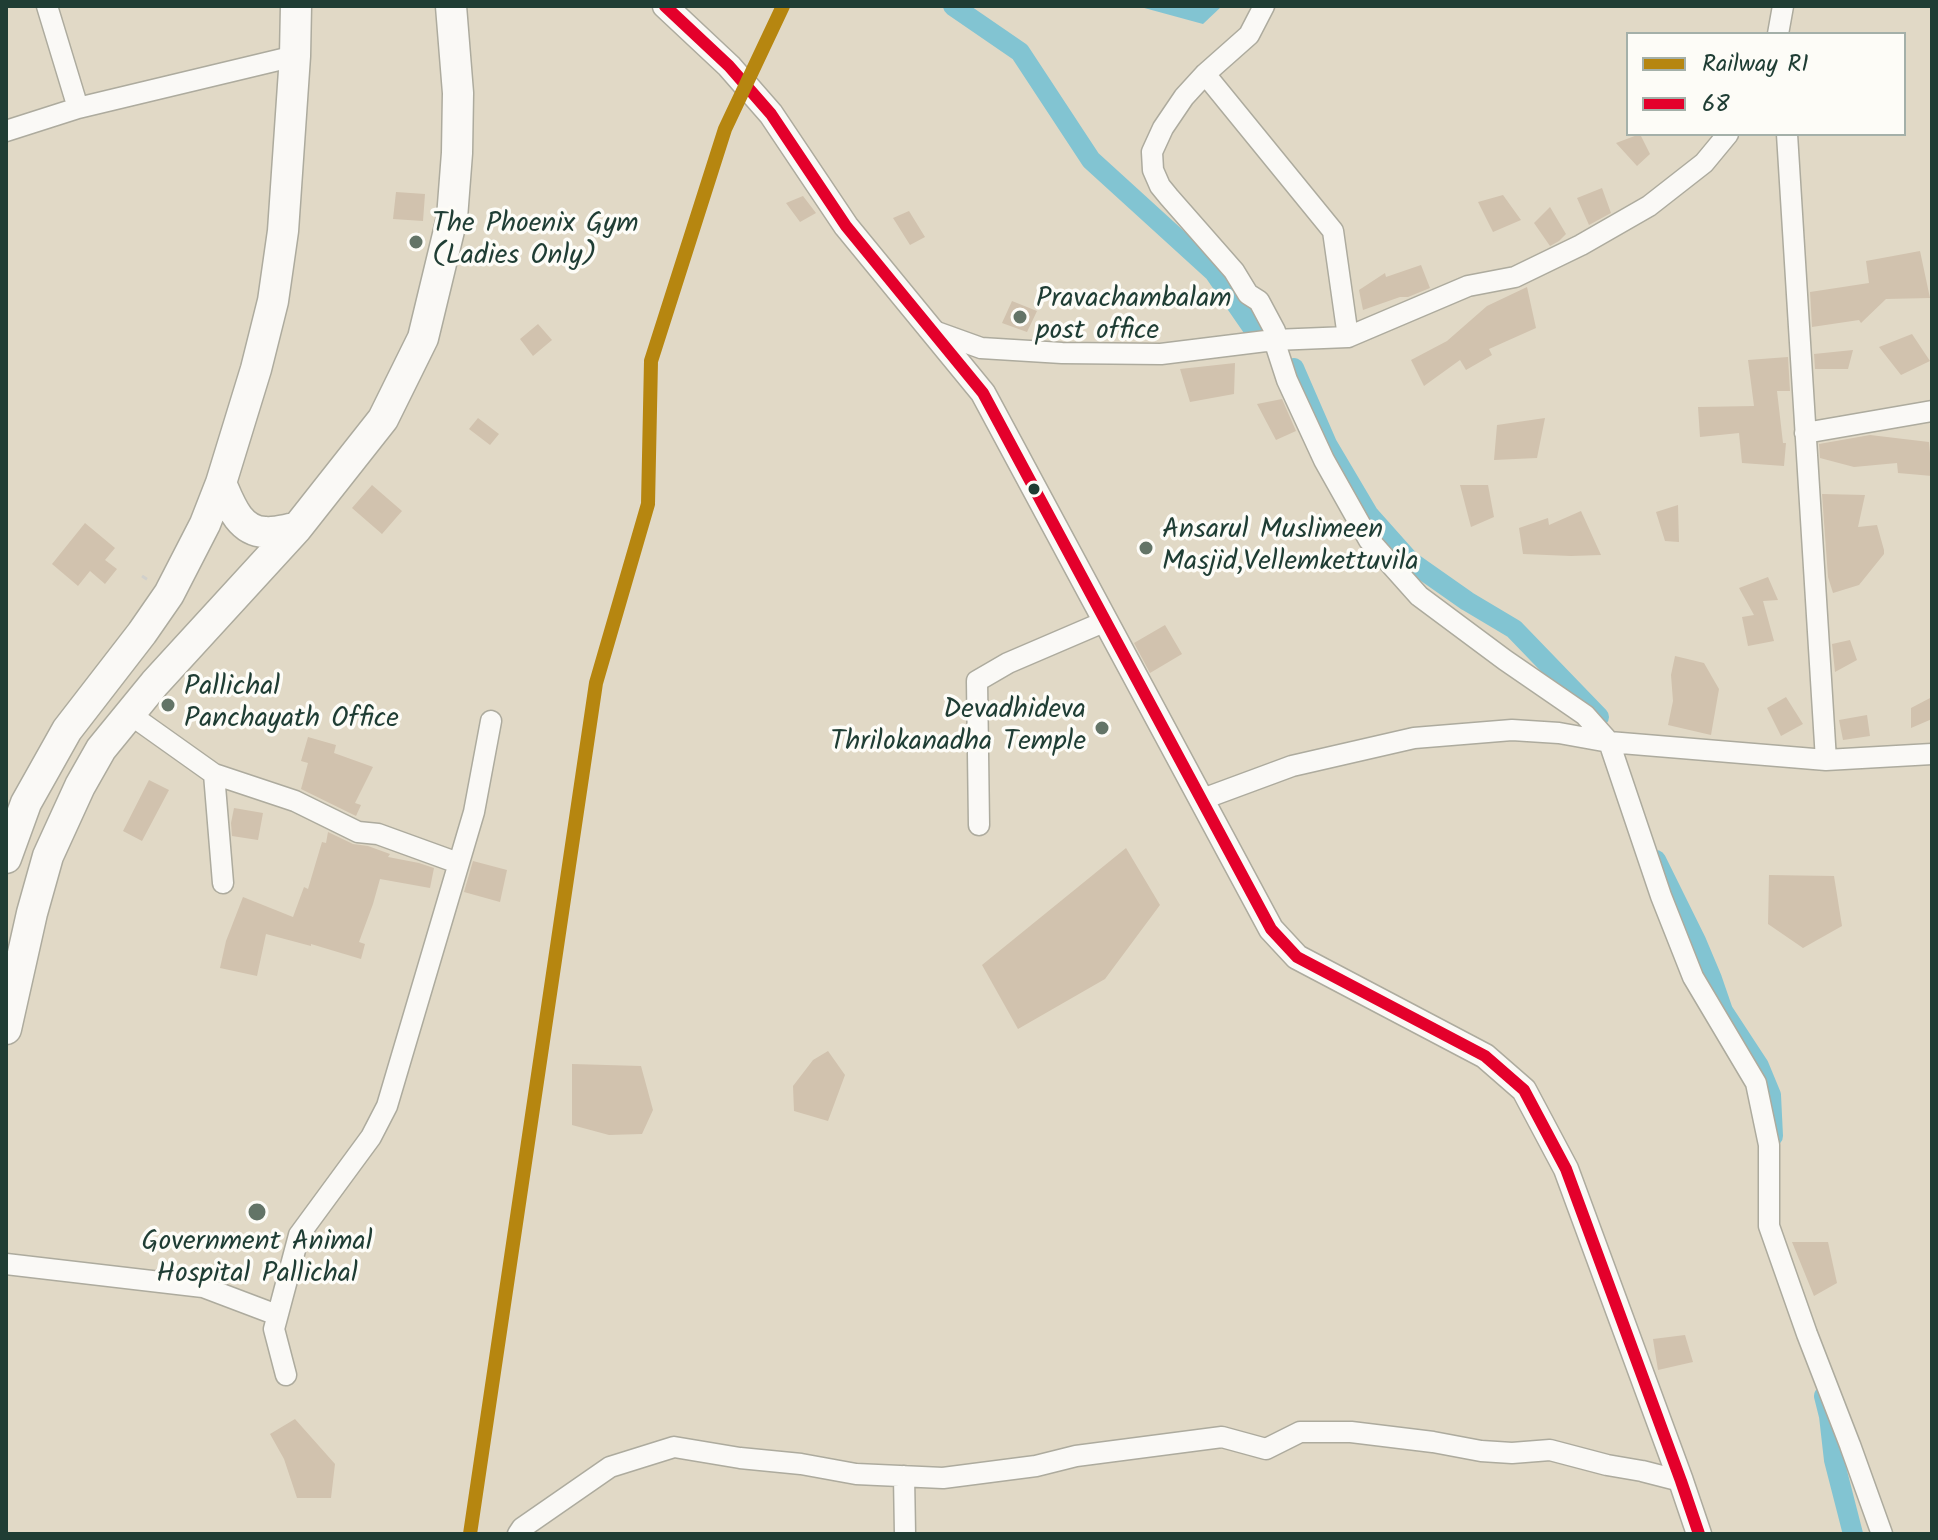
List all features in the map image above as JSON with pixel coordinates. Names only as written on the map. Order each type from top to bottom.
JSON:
[{"type":"main road","points":[[8,842],[67,730],[169,594],[205,524],[221,483],[273,301],[283,231],[296,6]]},
{"type":"main road","points":[[6,1029],[48,856],[101,749],[155,683],[297,528],[345,482],[383,419],[423,338],[452,218],[458,93],[451,6]]},
{"type":"main road","points":[[221,483],[233,511],[248,527],[264,532],[297,528]]},
{"type":"street","points":[[47,6],[78,108]]},
{"type":"street","points":[[665,6],[729,66],[771,114],[846,226],[983,393],[1271,929],[1297,957],[1485,1056],[1524,1090],[1566,1169],[1699,1534]]},
{"type":"street","points":[[1264,6],[1249,35],[1205,74],[1184,97],[1163,128],[1152,152],[1153,170],[1160,186],[1234,271],[1248,294],[1259,301],[1275,331],[1274,340],[1287,380],[1324,460],[1369,540],[1419,596],[1585,715],[1609,742],[1661,896],[1693,977],[1756,1083],[1769,1145],[1769,1226],[1882,1534]]},
{"type":"street","points":[[1778,32],[1783,6]]},
{"type":"street","points":[[6,131],[78,108],[295,56]]},
{"type":"street","points":[[1205,74],[1333,231],[1348,337]]},
{"type":"street","points":[[931,330],[981,348],[1062,353],[1161,354],[1274,340],[1348,337],[1468,286],[1515,277],[1581,245],[1649,206],[1704,163],[1726,136]]},
{"type":"street","points":[[1787,136],[1826,760]]},
{"type":"street","points":[[1805,433],[1932,411]]},
{"type":"street","points":[[979,825],[977,681],[1008,663],[1106,621]]},
{"type":"street","points":[[131,715],[214,774],[295,801],[358,832],[378,834],[458,863]]},
{"type":"street","points":[[286,1375],[274,1329],[299,1235],[371,1137],[387,1106],[474,812],[491,721]]},
{"type":"street","points":[[1200,800],[1292,766],[1414,738],[1512,730],[1559,733],[1609,742],[1826,760],[1932,754]]},
{"type":"street","points":[[214,774],[223,883]]},
{"type":"street","points":[[6,1264],[203,1287],[277,1315]]},
{"type":"street","points":[[518,1534],[522,1528],[610,1467],[674,1447],[856,1474],[943,1478],[987,1474],[1076,1456],[1222,1437],[1266,1449],[1300,1432],[1351,1432],[1481,1451],[1512,1453],[1550,1450],[1681,1481]]},
{"type":"street","points":[[904,1476],[905,1534]]},
{"type":"water","points":[[1137,6],[1222,6],[1203,24]]},
{"type":"building","points":[[1641,136],[1650,154],[1637,166],[1616,143]]},
{"type":"building","points":[[1602,188],[1611,213],[1589,225],[1577,198]]},
{"type":"building","points":[[396,192],[425,194],[423,221],[393,219]]},
{"type":"building","points":[[1503,195],[1521,220],[1493,232],[1478,202]]},
{"type":"building","points":[[803,196],[816,213],[800,222],[786,203]]},
{"type":"building","points":[[1550,207],[1566,234],[1550,246],[1534,223]]},
{"type":"building","points":[[909,211],[925,237],[910,245],[893,218]]},
{"type":"building","points":[[1920,251],[1930,298],[1886,299],[1861,323],[1859,320],[1812,327],[1810,292],[1869,283],[1866,261]]},
{"type":"building","points":[[1421,265],[1430,288],[1363,310],[1359,290],[1385,273],[1386,277]]},
{"type":"building","points":[[1527,287],[1536,328],[1489,349],[1492,355],[1466,370],[1460,360],[1424,386],[1411,360],[1447,341],[1487,306]]},
{"type":"building","name":"Pravachambalam post office","points":[[1012,301],[1037,311],[1027,332],[1002,323]]},
{"type":"building","points":[[538,324],[552,340],[533,356],[520,339]]},
{"type":"building","points":[[1912,334],[1930,361],[1901,375],[1879,347]]},
{"type":"building","points":[[1853,350],[1848,369],[1815,369],[1814,354]]},
{"type":"building","points":[[1788,357],[1790,391],[1777,391],[1783,443],[1786,443],[1784,466],[1742,463],[1739,433],[1700,437],[1698,407],[1754,406],[1748,360]]},
{"type":"building","points":[[1235,363],[1234,394],[1190,402],[1180,369]]},
{"type":"building","points":[[1282,399],[1296,431],[1276,440],[1257,404]]},
{"type":"building","points":[[478,418],[499,434],[490,445],[469,429]]},
{"type":"building","points":[[1545,418],[1537,458],[1494,460],[1497,425]]},
{"type":"building","points":[[1870,435],[1929,442],[1932,476],[1898,473],[1897,463],[1854,467],[1820,458],[1819,444]]},
{"type":"building","points":[[372,485],[402,511],[382,534],[352,508]]},
{"type":"building","points":[[1460,485],[1488,485],[1494,517],[1471,527]]},
{"type":"building","points":[[1822,494],[1865,495],[1858,527],[1877,525],[1884,550],[1859,585],[1833,593],[1828,577]]},
{"type":"building","points":[[1678,505],[1679,542],[1665,541],[1656,512]]},
{"type":"building","points":[[1581,511],[1601,555],[1523,554],[1519,528],[1548,518],[1549,525]]},
{"type":"building","points":[[85,523],[115,548],[105,560],[117,569],[105,584],[90,571],[78,586],[52,564]]},
{"type":"building","points":[[1768,577],[1778,600],[1763,601],[1774,641],[1748,646],[1742,617],[1754,615],[1739,588]]},
{"type":"building","points":[[1165,625],[1182,654],[1150,673],[1134,643]]},
{"type":"building","points":[[1850,640],[1857,660],[1835,672],[1832,644]]},
{"type":"building","points":[[1675,656],[1704,663],[1719,689],[1711,735],[1668,725],[1673,701],[1671,675]]},
{"type":"building","points":[[1786,697],[1803,724],[1781,736],[1767,708]]},
{"type":"building","points":[[1932,697],[1932,719],[1911,728],[1911,708]]},
{"type":"building","points":[[1867,715],[1870,736],[1843,740],[1839,720]]},
{"type":"building","points":[[308,737],[336,745],[334,753],[373,767],[355,803],[361,805],[356,816],[301,789],[308,763],[301,761]]},
{"type":"building","points":[[149,780],[169,790],[142,841],[123,831]]},
{"type":"building","points":[[234,808],[263,813],[258,840],[232,836]]},
{"type":"building","points":[[328,832],[353,844],[390,854],[388,857],[434,868],[430,888],[380,879],[359,942],[365,944],[361,959],[266,934],[257,976],[220,968],[226,941],[243,897],[293,917],[304,887],[308,889]]},
{"type":"building","points":[[1126,848],[1160,905],[1105,979],[1018,1029],[982,965]]},
{"type":"building","points":[[473,861],[507,870],[500,902],[464,892]]},
{"type":"building","points":[[1769,875],[1834,876],[1842,926],[1803,948],[1768,924]]},
{"type":"building","points":[[828,1051],[845,1075],[828,1121],[794,1111],[793,1086],[813,1060]]},
{"type":"building","points":[[572,1064],[641,1066],[653,1110],[642,1134],[609,1135],[572,1125]]},
{"type":"building","points":[[1792,1242],[1828,1242],[1837,1283],[1814,1296]]},
{"type":"building","points":[[1685,1335],[1693,1362],[1658,1370],[1653,1339]]},
{"type":"building","points":[[295,1419],[335,1464],[331,1498],[297,1498],[284,1459],[270,1434]]},
{"type":"waterway","points":[[953,6],[1020,52],[1091,160],[1214,272],[1254,330]]},
{"type":"waterway","points":[[1294,368],[1327,444],[1369,515],[1410,561],[1514,629],[1599,717]]},
{"type":"waterway","points":[[1656,860],[1696,941],[1723,1011],[1759,1066],[1771,1095],[1773,1136]]},
{"type":"waterway","points":[[1824,1396],[1834,1460],[1853,1534]]},
{"type":"rail line","name":"R1","points":[[470,1534],[596,683],[648,504],[651,361],[725,129],[783,6]]},
{"type":"transit line","name":"68","points":[[665,6],[729,66],[771,114],[846,226],[983,393],[1271,929],[1297,957],[1485,1056],[1524,1090],[1566,1169],[1699,1534]]},
{"type":"place","name":"The Phoenix Gym (Ladies Only)","points":[[416,242]]},
{"type":"place","name":"Pravachambalam post office","points":[[1020,317]]},
{"type":"place","name":"Ansarul Muslimeen Masjid,Vellemkettuvila","points":[[1146,548]]},
{"type":"place","name":"Pallichal Panchayath Office","points":[[168,705]]},
{"type":"place","name":"Devadhideva Thrilokanadha Temple","points":[[1102,728]]},
{"type":"place","name":"Government Animal Hospital Pallichal","points":[[257,1212]]}]
